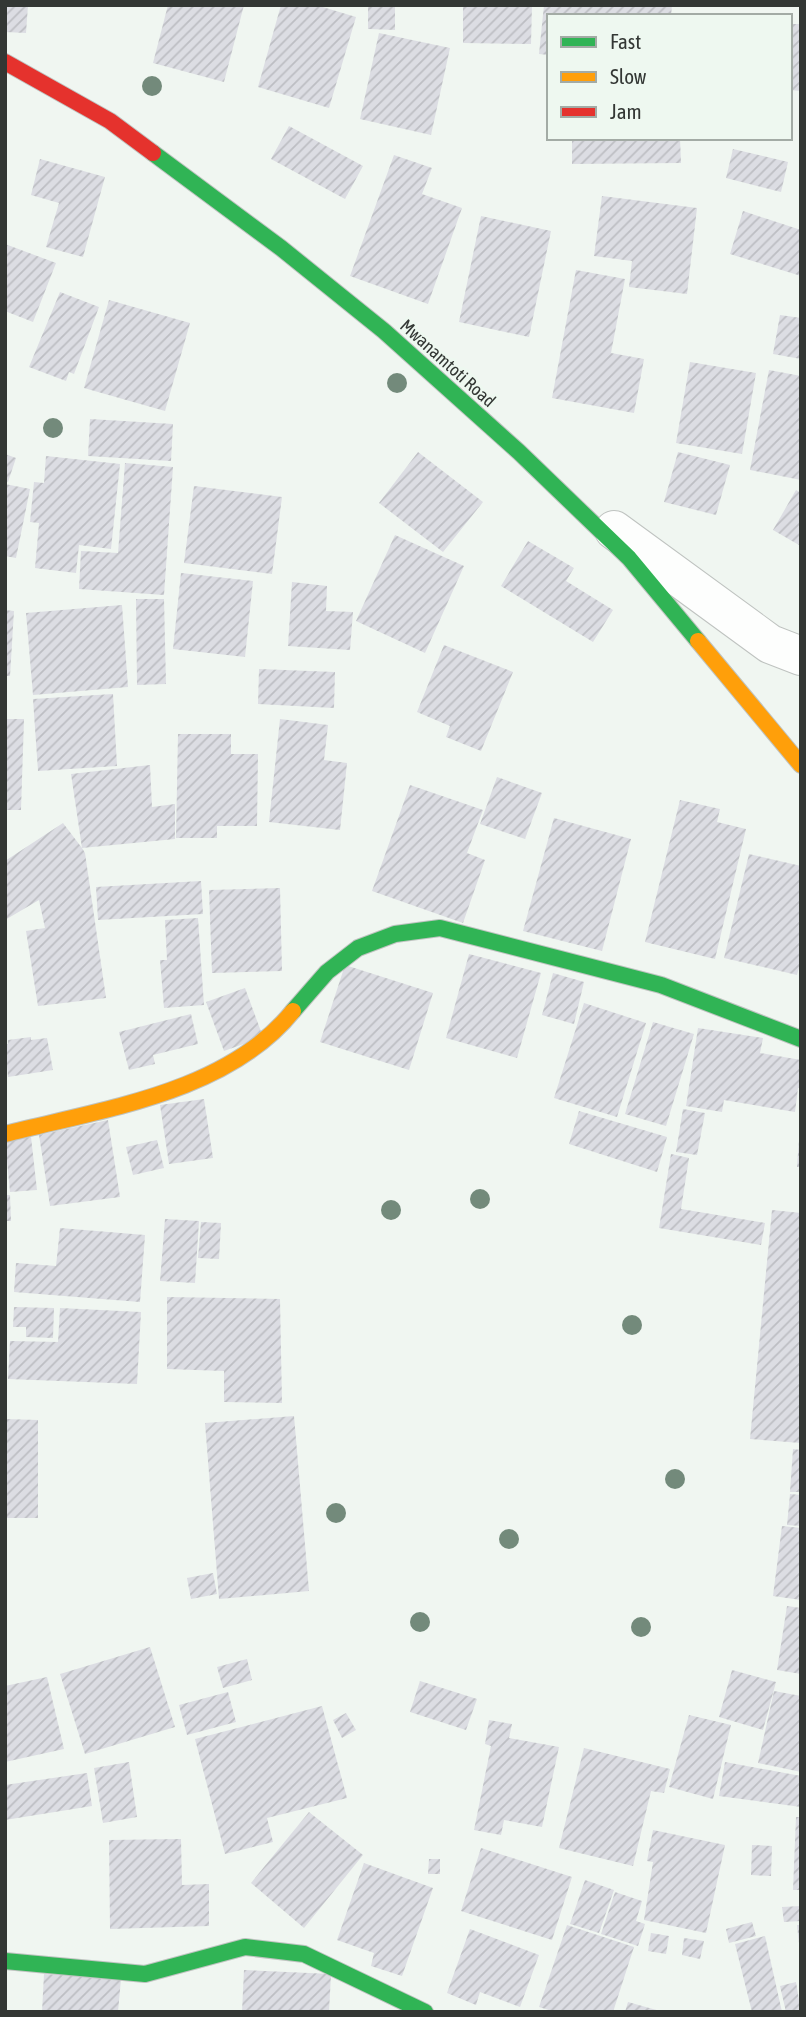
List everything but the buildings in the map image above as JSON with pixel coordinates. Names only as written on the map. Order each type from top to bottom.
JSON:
[{"type":"street","name":"Mwanamtoti Road","points":[[5,62],[110,121],[281,248],[384,331],[556,487],[629,558],[801,765]]},
{"type":"street","points":[[556,487],[770,644],[801,656]]},
{"type":"street","points":[[5,1134],[168,1089],[249,1054],[288,1020],[337,960],[378,937],[410,929],[440,928],[661,985],[801,1039]]},
{"type":"street","points":[[5,1961],[145,1974],[245,1947],[281,1951],[304,1954],[425,2012]]},
{"type":"traffic: fast","points":[[153,153],[281,248],[384,331],[519,452],[629,558],[698,641]]},
{"type":"traffic: fast","points":[[293,1011],[327,972],[358,948],[395,934],[440,928],[661,985],[801,1039]]},
{"type":"traffic: fast","points":[[5,1961],[145,1974],[245,1947],[304,1954],[425,2012]]},
{"type":"traffic: slow","points":[[698,641],[801,765]]},
{"type":"traffic: slow","points":[[5,1134],[121,1106],[198,1079],[234,1061],[266,1039],[293,1011]]},
{"type":"traffic: jam","points":[[5,62],[110,121],[153,153]]}]
